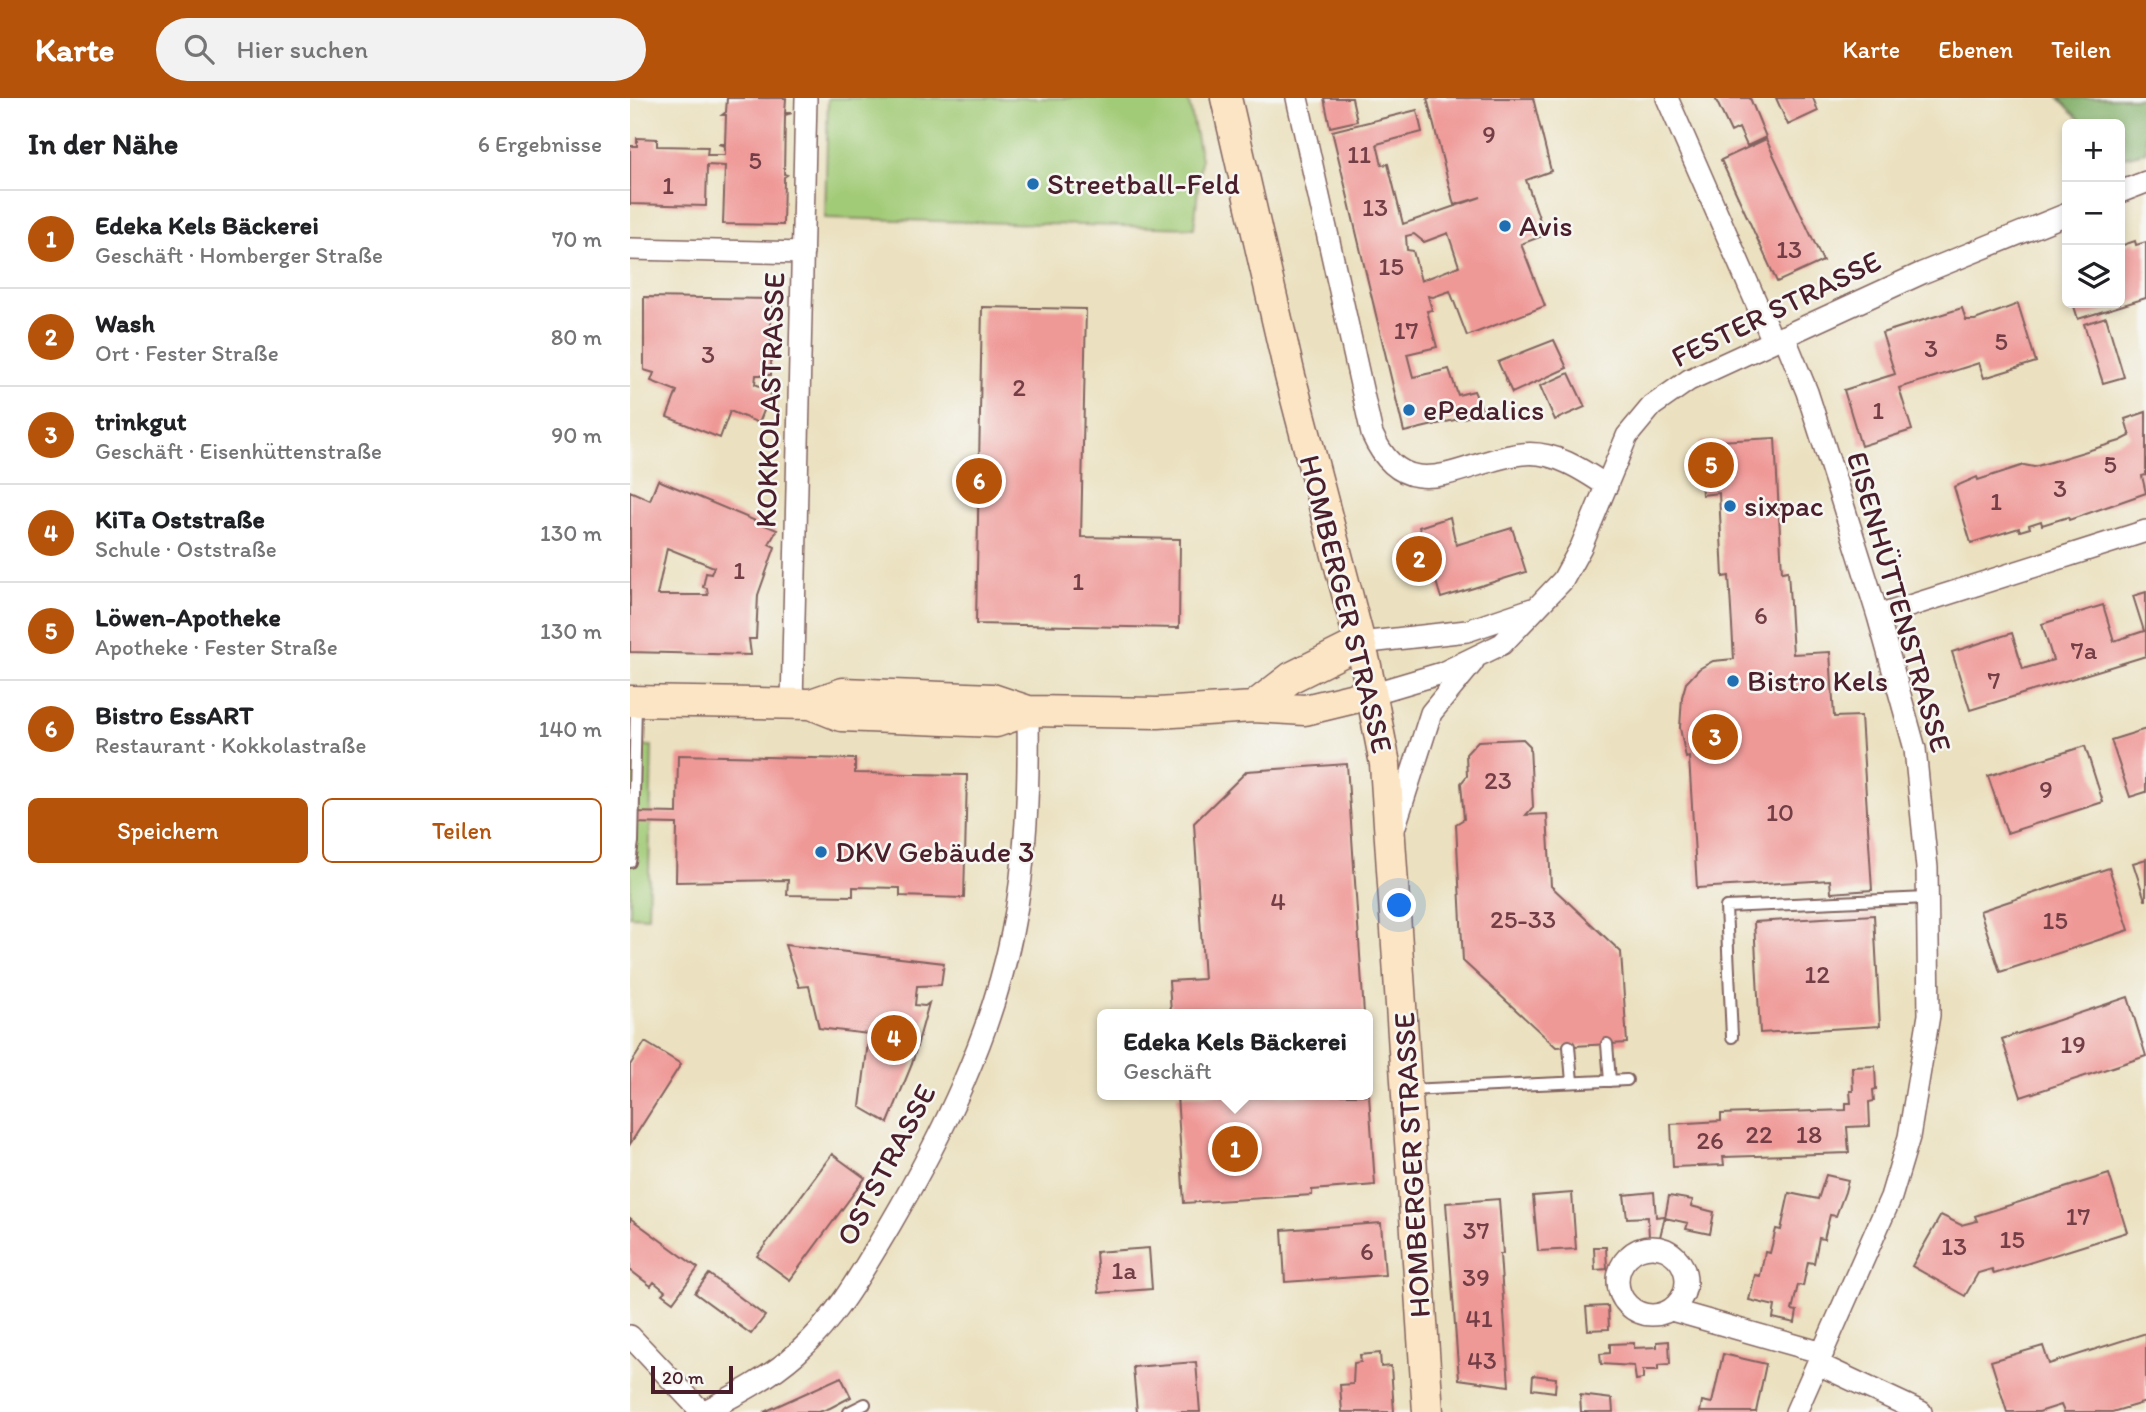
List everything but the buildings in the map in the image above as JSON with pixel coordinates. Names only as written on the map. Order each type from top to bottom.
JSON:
[{"type":"main road","name":"HOMBERGER STRASSE","points":[[1226,98],[1290,376],[1360,643],[1385,764],[1428,1412]]},
{"type":"main road","points":[[1253,707],[1292,677],[1360,643]]},
{"type":"main road","points":[[633,701],[801,704],[841,716],[996,722],[1028,711],[1158,713],[1253,707],[1305,710],[1371,694]]},
{"type":"street","name":"KOKKOLASTRASSE","points":[[801,704],[806,98]]},
{"type":"street","points":[[1297,98],[1372,434],[1381,455],[1394,467],[1409,475],[1429,476],[1449,475],[1524,453],[1552,457],[1571,464],[1607,486]]},
{"type":"street","name":"EISENHÜTTENSTRASSE","points":[[1667,98],[1779,339],[1807,392],[1878,616],[1915,749],[1927,898],[1929,1024],[1909,1137],[1891,1197],[1796,1412]]},
{"type":"street","points":[[2125,190],[2146,182]]},
{"type":"street","name":"FESTER STRASSE","points":[[1371,694],[1442,673],[1503,644],[1563,580],[1627,436],[1652,406],[1689,380],[1922,272],[2062,216]]},
{"type":"street","points":[[630,249],[803,253]]},
{"type":"street","points":[[1878,616],[2146,531]]},
{"type":"street","name":"FESTER STRASSE","points":[[1360,643],[1467,631],[1537,607]]},
{"type":"street","name":"FESTER STRASSE","points":[[1392,838],[1431,713],[1476,658]]},
{"type":"street","name":"OSTSTRASSE","points":[[702,1412],[772,1373],[819,1331],[861,1272],[944,1126],[981,1035],[1013,932],[1028,795],[1028,711]]},
{"type":"street","points":[[1671,1310],[1820,1358],[1921,1412]]},
{"type":"street","points":[[630,1336],[702,1412]]},
{"type":"lane","points":[[630,862],[633,842],[633,701]]},
{"type":"lane","points":[[1731,1037],[1726,907],[1927,898]]},
{"type":"lane","points":[[1607,1044],[1611,1080]]},
{"type":"lane","points":[[1569,1046],[1572,1082]]},
{"type":"lane","points":[[1408,1090],[1627,1080]]},
{"type":"lane","points":[[849,1412],[865,1404]]},
{"type":"green space","points":[[828,98],[1188,98],[1201,159],[1194,228],[825,218]]},
{"type":"green space","points":[[2059,98],[2146,98],[2146,152],[2125,157],[2125,119],[2079,119]]},
{"type":"green space","points":[[630,746],[652,746],[648,917],[630,916]]},
{"type":"place","name":"Streetball-Feld","points":[[1033,184]]},
{"type":"place","name":"Avis","points":[[1505,226]]},
{"type":"place","name":"ePedalics","points":[[1409,410]]},
{"type":"place","name":"Löwen-Apotheke","points":[[1711,465]]},
{"type":"place","name":"Bistro EssART","points":[[979,481]]},
{"type":"place","name":"sixpac","points":[[1730,506]]},
{"type":"place","name":"Wash","points":[[1419,559]]},
{"type":"place","name":"Bistro Kels","points":[[1733,681]]},
{"type":"place","name":"trinkgut","points":[[1715,737]]},
{"type":"place","name":"DKV Gebäude 3","points":[[821,852]]},
{"type":"place","name":"KiTa Oststraße","points":[[894,1038]]},
{"type":"place","name":"Edeka Kels Bäckerei","points":[[1235,1149]]}]
